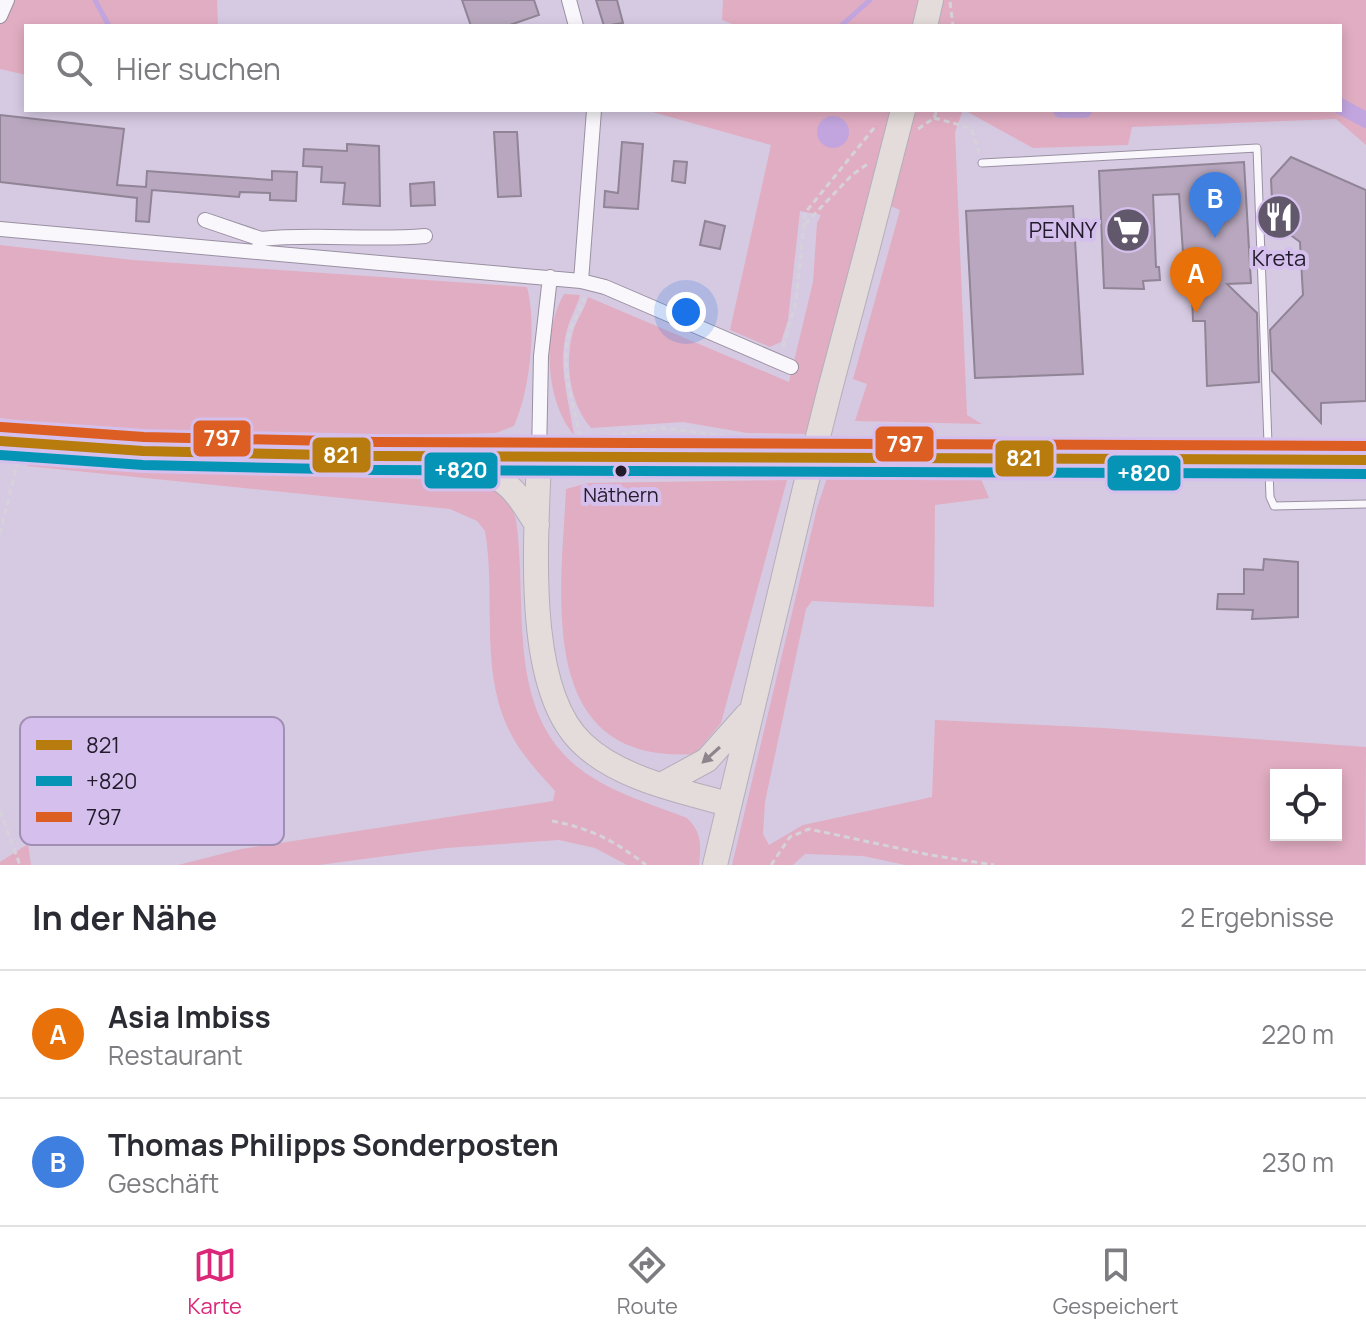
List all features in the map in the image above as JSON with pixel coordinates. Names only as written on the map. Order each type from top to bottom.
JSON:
[{"type":"main road","points":[[925,24],[931,0]]},
{"type":"main road","points":[[715,865],[805,488],[902,112]]},
{"type":"main road","points":[[11,442],[143,451],[376,456],[1366,460]]},
{"type":"main road","points":[[449,456],[466,471],[497,478],[509,487],[537,525]]},
{"type":"main road","points":[[539,456],[537,525],[543,660],[555,706],[575,737],[595,754],[627,772],[728,804]]},
{"type":"main road","points":[[663,784],[707,760],[749,714]]},
{"type":"street","points":[[0,16],[7,0]]},
{"type":"street","points":[[569,0],[575,24]]},
{"type":"street","points":[[585,281],[594,112]]},
{"type":"street","points":[[205,220],[260,245],[325,235],[385,240],[425,236]]},
{"type":"street","points":[[0,229],[260,245],[585,281],[784,364]]},
{"type":"street","points":[[539,456],[541,356],[550,277]]},
{"type":"lane","points":[[982,163],[1257,148],[1270,497],[1274,506],[1366,504]]},
{"type":"path","points":[[950,0],[953,24]]},
{"type":"path","points":[[936,112],[934,118],[971,128],[982,163]]},
{"type":"path","points":[[784,364],[796,303],[805,213],[874,128]]},
{"type":"path","points":[[579,456],[580,436],[567,387],[566,354],[585,281]]},
{"type":"path","points":[[0,534],[11,442]]},
{"type":"path","points":[[0,811],[20,865]]},
{"type":"path","points":[[552,821],[587,827],[618,843],[646,865]]},
{"type":"path","points":[[771,865],[790,837],[809,829],[930,855],[994,865]]},
{"type":"shaded area","points":[[0,0],[217,0],[218,24],[24,24],[24,75],[0,69]]},
{"type":"shaded area","points":[[723,0],[1366,0],[1366,145],[1336,119],[1132,127],[1128,145],[1033,148],[968,112],[1342,112],[1342,24],[732,24],[722,20]]},
{"type":"shaded area","points":[[652,112],[962,112],[955,132],[967,415],[982,424],[855,421],[867,384],[853,379],[900,210],[870,197],[808,434],[747,433],[683,422],[591,428],[578,407],[569,370],[573,332],[588,297],[789,382],[813,282],[817,223],[821,215],[800,211],[788,320],[781,342],[770,347],[730,330],[771,145]]},
{"type":"shaded area","points":[[833,116],[845,120],[849,132],[845,144],[833,148],[821,144],[817,132],[821,120]]},
{"type":"shaded area","points":[[0,245],[133,260],[527,287],[532,338],[520,412],[514,426],[496,433],[372,436],[248,436],[123,431],[0,418]]},
{"type":"shaded area","points":[[564,294],[580,295],[567,330],[563,357],[574,435],[557,404],[550,366],[552,327]]},
{"type":"shaded area","points":[[33,455],[232,472],[482,481],[504,497],[516,520],[525,660],[531,693],[543,724],[562,752],[590,776],[625,794],[687,818],[699,839],[699,865],[627,865],[595,848],[559,840],[446,848],[319,865],[178,865],[241,849],[284,845],[284,842],[553,801],[555,791],[517,744],[499,703],[491,655],[485,531],[477,521],[450,509],[27,466]]},
{"type":"shaded area","points":[[829,472],[981,479],[989,498],[935,505],[934,607],[812,601],[806,609],[765,802],[763,834],[769,845],[803,825],[932,797],[935,720],[1104,728],[1366,747],[1365,865],[905,865],[863,856],[805,854],[793,865],[732,865],[817,508]]},
{"type":"shaded area","points":[[787,480],[721,723],[695,754],[643,750],[606,732],[582,703],[568,666],[562,623],[561,577],[566,489],[588,483]]},
{"type":"shaded area","points":[[28,845],[31,865],[0,865],[0,862]]},
{"type":"building","points":[[462,0],[534,0],[539,15],[513,24],[470,24]]},
{"type":"building","points":[[596,0],[617,0],[623,23],[603,24]]},
{"type":"building","points":[[0,115],[124,129],[117,185],[146,187],[147,171],[272,180],[272,171],[297,172],[296,201],[270,200],[270,193],[240,192],[239,197],[152,190],[149,222],[136,221],[137,198],[0,182]]},
{"type":"building","points":[[494,132],[517,132],[521,196],[498,197]]},
{"type":"building","points":[[622,142],[643,144],[638,209],[604,207],[605,191],[618,193]]},
{"type":"building","points":[[347,144],[379,146],[380,206],[343,204],[345,183],[321,182],[322,167],[303,166],[304,149],[347,151]]},
{"type":"building","points":[[1291,157],[1366,190],[1366,401],[1321,403],[1321,423],[1272,371],[1270,330],[1303,295],[1300,242],[1273,222],[1271,179]]},
{"type":"building","points":[[674,161],[687,162],[685,183],[672,181]]},
{"type":"building","points":[[1244,162],[1251,283],[1227,284],[1257,313],[1259,382],[1207,386],[1205,321],[1193,321],[1192,295],[1185,282],[1179,194],[1153,195],[1156,267],[1159,267],[1160,280],[1143,281],[1144,289],[1104,288],[1099,171]]},
{"type":"building","points":[[434,182],[435,205],[411,206],[410,184]]},
{"type":"building","points":[[1073,206],[1083,374],[975,378],[966,211]]},
{"type":"building","points":[[705,221],[725,226],[720,249],[700,245]]},
{"type":"building","points":[[1264,559],[1298,562],[1298,617],[1252,619],[1253,610],[1217,609],[1218,594],[1244,594],[1244,569],[1263,570]]},
{"type":"waterway","points":[[95,0],[108,24]]},
{"type":"waterway","points":[[843,24],[870,0]]},
{"type":"waterway","points":[[1342,107],[1366,120]]},
{"type":"transit line","name":"797","points":[[1,427],[144,437],[376,442],[1366,446]]},
{"type":"transit line","name":"821","points":[[0,441],[143,451],[376,456],[1366,460]]},
{"type":"transit line","name":"+820","points":[[0,455],[143,465],[376,470],[1366,474]]},
{"type":"place","name":"Kreta","points":[[1279,217]]},
{"type":"place","name":"PENNY","points":[[1128,230]]},
{"type":"place","name":"Thomas Philipps Sonderposten","points":[[1215,238]]},
{"type":"place","name":"Asia Imbiss","points":[[1196,313]]},
{"type":"place","name":"Näthern","points":[[621,471]]}]
